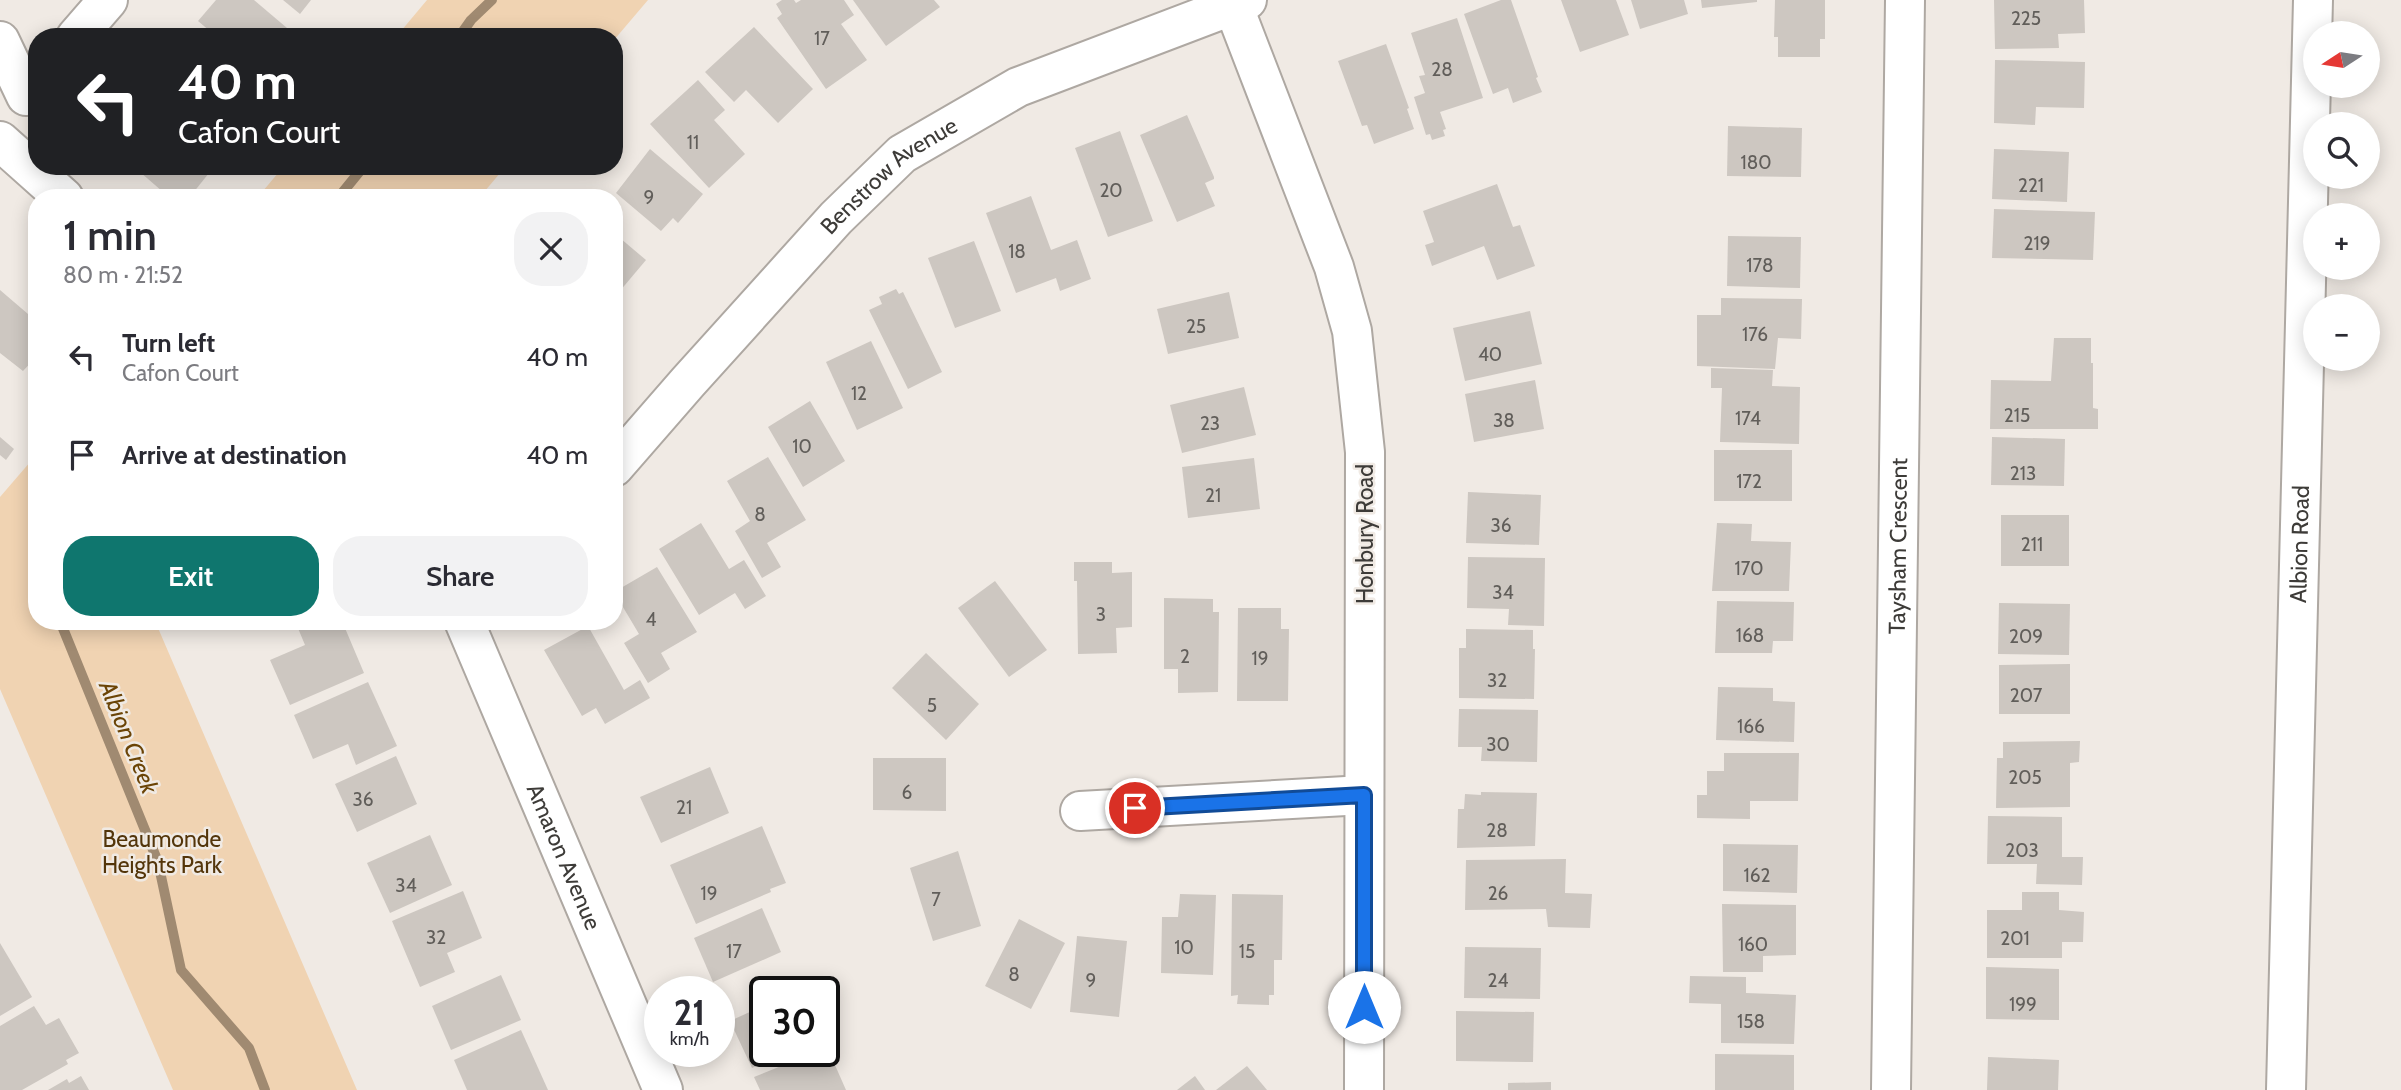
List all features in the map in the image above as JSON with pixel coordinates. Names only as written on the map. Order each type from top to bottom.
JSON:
[{"type":"street","points":[[84,28],[108,0]]},
{"type":"street","name":"Taysham Crescent","points":[[1891,1090],[1905,0]]},
{"type":"street","name":"Albion Road","points":[[2286,1090],[2314,0]]},
{"type":"street","name":"Benstrow Avenue","points":[[623,457],[836,218],[902,154],[1018,87],[1237,2]]},
{"type":"street","name":"Honbury Road","points":[[1237,2],[1334,267],[1352,331],[1365,452],[1364,1090]]},
{"type":"street","points":[[0,41],[28,85]]},
{"type":"street","points":[[0,126],[28,93]]},
{"type":"street","points":[[0,141],[28,166]]},
{"type":"street","points":[[38,175],[54,189]]},
{"type":"street","name":"Amaron Avenue","points":[[468,630],[663,1090]]},
{"type":"street","points":[[1080,811],[1364,795]]},
{"type":"green space","points":[[427,0],[648,0],[623,29],[404,28]]},
{"type":"green space","points":[[276,175],[498,175],[487,189],[265,189]]},
{"type":"green space","name":"Beaumonde Heights Park","points":[[28,464],[28,630],[159,630],[357,1090],[173,1090],[0,689],[0,497]]},
{"type":"building","points":[[216,0],[254,0],[287,28],[206,28],[198,21]]},
{"type":"building","points":[[283,0],[311,0],[300,14]]},
{"type":"building","points":[[782,0],[794,0],[796,3],[801,0],[844,0],[854,15],[841,24],[867,60],[826,89],[777,18],[782,14],[776,4]]},
{"type":"building","points":[[853,0],[934,0],[940,7],[886,46]]},
{"type":"building","points":[[1501,0],[1511,0],[1542,92],[1513,103],[1508,88],[1493,94],[1464,14]]},
{"type":"building","points":[[1561,0],[1616,0],[1629,35],[1580,52]]},
{"type":"building","points":[[1631,0],[1684,0],[1688,14],[1640,29]]},
{"type":"building","points":[[1701,0],[1757,0],[1757,2],[1702,8]]},
{"type":"building","points":[[1775,0],[1825,0],[1825,39],[1820,39],[1820,57],[1778,57],[1778,37],[1774,37]]},
{"type":"building","points":[[1994,0],[2084,0],[2085,33],[2058,34],[2059,48],[1995,49]]},
{"type":"building","points":[[1457,18],[1483,98],[1440,112],[1446,129],[1443,130],[1445,136],[1432,140],[1430,134],[1426,135],[1414,97],[1425,93],[1419,76],[1425,75],[1411,33]]},
{"type":"building","points":[[754,27],[813,89],[778,123],[746,90],[734,102],[705,72]]},
{"type":"building","points":[[1386,44],[1414,129],[1374,144],[1367,125],[1362,126],[1338,61]]},
{"type":"building","points":[[1995,60],[2085,62],[2084,108],[2036,107],[2035,125],[1994,123]]},
{"type":"building","points":[[698,80],[725,110],[714,120],[745,154],[709,188],[650,124]]},
{"type":"building","points":[[1187,115],[1214,177],[1205,183],[1215,206],[1177,222],[1140,135]]},
{"type":"building","points":[[1728,126],[1802,128],[1801,177],[1727,176]]},
{"type":"building","points":[[1120,131],[1153,221],[1108,237],[1075,148]]},
{"type":"building","points":[[650,149],[703,194],[678,223],[673,218],[661,231],[623,199],[623,189],[619,189]]},
{"type":"building","points":[[1994,149],[2069,152],[2067,202],[1992,199]]},
{"type":"building","points":[[143,175],[207,175],[196,189],[160,189]]},
{"type":"building","points":[[1497,184],[1513,227],[1520,225],[1535,266],[1497,280],[1484,246],[1432,266],[1425,245],[1434,242],[1423,211]]},
{"type":"building","points":[[1031,196],[1051,250],[1077,240],[1091,279],[1060,291],[1056,278],[1016,293],[986,213]]},
{"type":"building","points":[[1994,209],[2095,212],[2093,260],[1992,258]]},
{"type":"building","points":[[1728,236],[1801,237],[1800,288],[1727,286]]},
{"type":"building","points":[[623,241],[646,260],[623,287]]},
{"type":"building","points":[[974,241],[1001,311],[955,328],[928,258]]},
{"type":"building","points":[[896,289],[899,294],[903,292],[942,372],[908,389],[869,310],[882,304],[879,297]]},
{"type":"building","points":[[0,290],[28,314],[28,366],[23,371],[0,353]]},
{"type":"building","points":[[1229,292],[1239,338],[1168,354],[1157,309]]},
{"type":"building","points":[[1721,298],[1802,299],[1801,339],[1778,338],[1775,369],[1697,366],[1697,315],[1721,315]]},
{"type":"building","points":[[1530,311],[1542,364],[1465,381],[1453,328]]},
{"type":"building","points":[[2054,338],[2091,338],[2093,408],[2098,409],[2098,429],[1990,429],[1991,380],[2051,381]]},
{"type":"building","points":[[871,341],[903,408],[857,430],[826,362]]},
{"type":"building","points":[[1711,368],[1773,370],[1772,386],[1800,387],[1799,444],[1720,442],[1722,388],[1711,388]]},
{"type":"building","points":[[1535,380],[1544,429],[1474,442],[1465,394]]},
{"type":"building","points":[[1244,387],[1256,435],[1182,453],[1170,405]]},
{"type":"building","points":[[810,401],[845,461],[803,487],[768,427]]},
{"type":"building","points":[[0,437],[14,449],[6,460],[0,455]]},
{"type":"building","points":[[1992,437],[2065,439],[2064,486],[1991,485]]},
{"type":"building","points":[[1714,450],[1792,450],[1792,501],[1714,501]]},
{"type":"building","points":[[768,457],[806,520],[767,543],[781,567],[762,578],[735,531],[750,521],[727,481]]},
{"type":"building","points":[[1254,458],[1260,509],[1188,518],[1182,467]]},
{"type":"building","points":[[1468,492],[1541,495],[1539,545],[1466,543]]},
{"type":"building","points":[[2001,515],[2069,515],[2069,566],[2001,566]]},
{"type":"building","points":[[701,523],[729,569],[744,560],[766,596],[745,609],[735,593],[699,615],[659,549]]},
{"type":"building","points":[[1717,523],[1752,524],[1751,541],[1791,542],[1789,591],[1712,591]]},
{"type":"building","points":[[1468,557],[1545,558],[1544,626],[1508,625],[1509,609],[1467,608]]},
{"type":"building","points":[[1074,562],[1112,562],[1112,573],[1132,572],[1132,627],[1116,628],[1117,653],[1078,654],[1077,581],[1074,581]]},
{"type":"building","points":[[657,567],[697,632],[661,653],[670,669],[648,683],[624,643],[639,634],[623,607],[623,587]]},
{"type":"building","points":[[995,581],[1047,650],[1009,677],[958,608]]},
{"type":"building","points":[[1164,598],[1213,599],[1213,612],[1219,612],[1218,692],[1178,693],[1178,669],[1164,669]]},
{"type":"building","points":[[1717,601],[1794,602],[1793,641],[1773,641],[1772,653],[1715,653]]},
{"type":"building","points":[[1999,603],[2070,604],[2069,655],[1998,654]]},
{"type":"building","points":[[1238,608],[1281,608],[1281,629],[1289,629],[1288,701],[1237,701]]},
{"type":"building","points":[[1466,629],[1533,630],[1534,699],[1459,698],[1459,648],[1466,648]]},
{"type":"building","points":[[299,630],[346,630],[364,673],[290,705],[270,660],[305,645]]},
{"type":"building","points":[[581,630],[590,630],[624,690],[640,680],[650,698],[605,724],[596,708],[582,716],[544,650]]},
{"type":"building","points":[[926,653],[979,704],[946,740],[892,688]]},
{"type":"building","points":[[2070,664],[2070,714],[1999,714],[1999,665]]},
{"type":"building","points":[[368,682],[397,746],[356,765],[348,744],[313,759],[294,715]]},
{"type":"building","points":[[1718,687],[1773,688],[1773,701],[1795,702],[1794,742],[1716,740]]},
{"type":"building","points":[[1459,709],[1538,710],[1537,762],[1481,761],[1482,747],[1458,747]]},
{"type":"building","points":[[2080,741],[2079,762],[2070,763],[2070,807],[1996,808],[1997,758],[2003,758],[2003,742]]},
{"type":"building","points":[[1724,753],[1799,753],[1798,801],[1750,801],[1750,819],[1697,818],[1697,795],[1707,795],[1707,771],[1724,771]]},
{"type":"building","points":[[396,756],[417,804],[357,832],[335,784]]},
{"type":"building","points":[[873,758],[946,758],[946,811],[873,810]]},
{"type":"building","points":[[710,767],[729,813],[661,843],[640,797]]},
{"type":"building","points":[[1481,792],[1537,793],[1535,846],[1457,848],[1458,809],[1464,809],[1465,794],[1481,795]]},
{"type":"building","points":[[1988,816],[2062,817],[2062,857],[2083,857],[2082,885],[2036,884],[2037,864],[1987,864]]},
{"type":"building","points":[[762,826],[786,883],[696,924],[670,865]]},
{"type":"building","points":[[430,835],[452,885],[390,913],[367,863]]},
{"type":"building","points":[[1723,844],[1798,845],[1797,893],[1723,891]]},
{"type":"building","points":[[958,851],[981,926],[933,941],[910,868]]},
{"type":"building","points":[[1566,859],[1565,893],[1592,894],[1590,928],[1548,927],[1546,909],[1465,910],[1466,860]]},
{"type":"building","points":[[463,891],[482,938],[447,953],[455,972],[420,987],[392,921]]},
{"type":"building","points":[[2022,892],[2059,892],[2059,910],[2084,912],[2083,942],[2062,942],[2062,958],[1987,958],[1987,910],[2022,910]]},
{"type":"building","points":[[1180,894],[1216,895],[1213,975],[1161,973],[1162,917],[1178,917]]},
{"type":"building","points":[[1232,894],[1283,895],[1282,960],[1274,960],[1274,995],[1269,995],[1269,1005],[1237,1004],[1238,995],[1231,996]]},
{"type":"building","points":[[1722,904],[1796,905],[1796,955],[1763,956],[1763,972],[1723,972]]},
{"type":"building","points":[[762,908],[781,952],[727,976],[710,976],[694,938]]},
{"type":"building","points":[[1019,919],[1065,943],[1031,1009],[985,986]]},
{"type":"building","points":[[1077,936],[1127,941],[1119,1017],[1070,1012]]},
{"type":"building","points":[[0,943],[32,997],[0,1016]]},
{"type":"building","points":[[1465,947],[1541,948],[1540,999],[1464,998]]},
{"type":"building","points":[[1986,967],[2059,969],[2059,1020],[1986,1019]]},
{"type":"building","points":[[501,975],[521,1020],[451,1050],[432,1006]]},
{"type":"building","points":[[1690,976],[1746,977],[1746,993],[1796,995],[1794,1044],[1721,1043],[1721,1004],[1689,1003]]},
{"type":"building","points":[[34,1006],[46,1025],[59,1018],[79,1053],[66,1060],[68,1064],[22,1090],[0,1090],[0,1026]]},
{"type":"building","points":[[1456,1011],[1534,1012],[1533,1062],[1456,1061]]},
{"type":"building","points":[[749,1012],[749,1062],[735,1032],[735,1019]]},
{"type":"building","points":[[521,1030],[548,1090],[467,1090],[454,1060]]},
{"type":"building","points":[[1715,1054],[1794,1055],[1794,1090],[1715,1090]]},
{"type":"building","points":[[1988,1057],[2059,1060],[2058,1090],[1987,1090]]},
{"type":"building","points":[[1247,1066],[1267,1090],[1216,1090]]},
{"type":"building","points":[[779,1067],[836,1067],[846,1090],[760,1090],[754,1077]]},
{"type":"building","points":[[81,1076],[89,1090],[48,1090],[67,1079],[69,1083]]},
{"type":"building","points":[[1195,1076],[1205,1090],[1177,1090]]},
{"type":"building","points":[[1551,1082],[1551,1090],[1508,1090],[1508,1083]]},
{"type":"waterway","name":"Albion Creek","points":[[465,28],[492,0]]},
{"type":"waterway","name":"Albion Creek","points":[[345,189],[357,175]]},
{"type":"waterway","name":"Albion Creek","points":[[64,630],[158,862],[181,970],[249,1048],[265,1090]]},
{"type":"route","points":[[1135,808],[1364,795],[1364,1007]]}]
